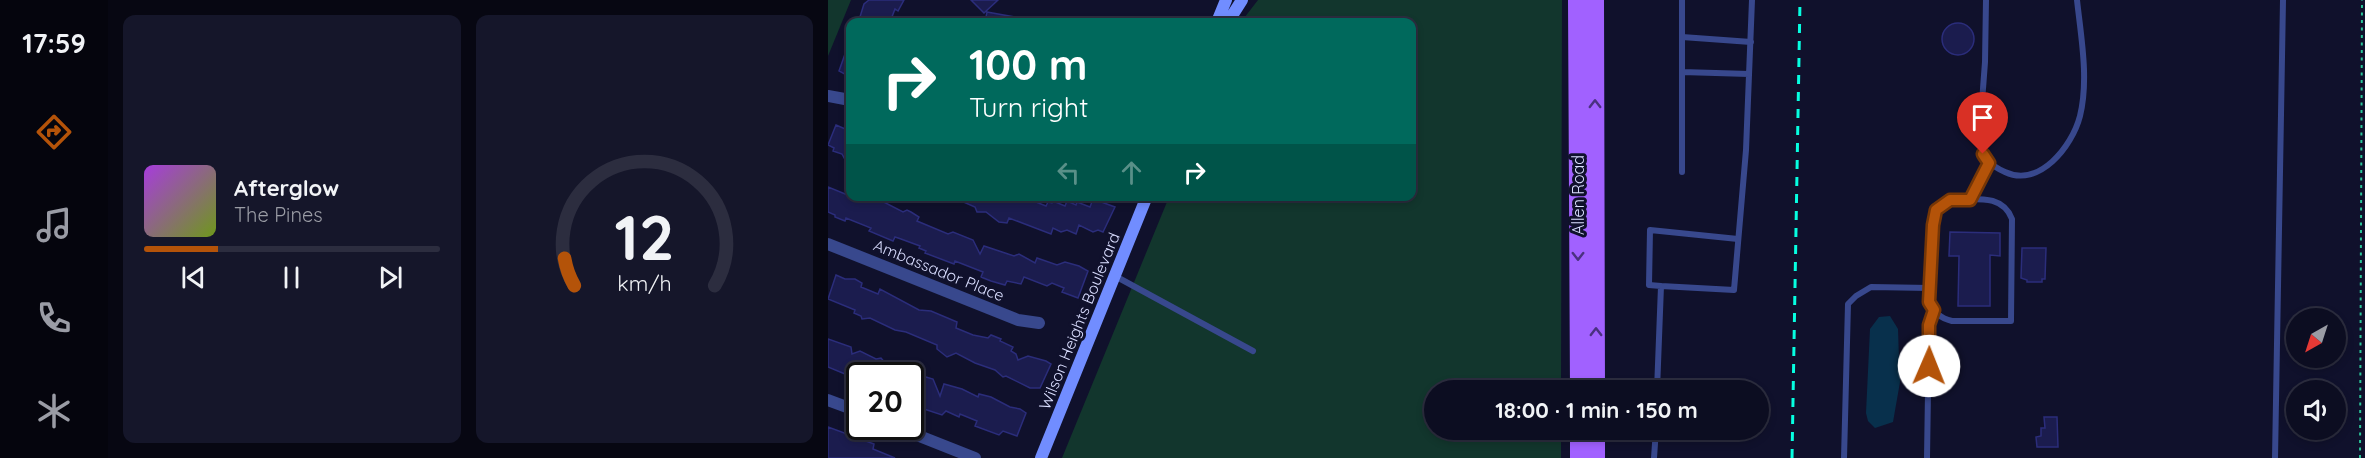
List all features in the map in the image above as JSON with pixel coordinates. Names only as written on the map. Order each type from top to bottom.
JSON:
[{"type":"main road","points":[[1219,18],[1226,0]]},
{"type":"main road","points":[[1231,18],[1242,0]]},
{"type":"main road","name":"Allen Road","points":[[1576,0],[1579,380]]},
{"type":"main road","name":"Allen Road","points":[[1595,0],[1596,380]]},
{"type":"main road","name":"Wilson Heights Boulevard","points":[[1041,458],[1145,201]]},
{"type":"main road","points":[[1579,440],[1579,458]]},
{"type":"main road","points":[[1596,440],[1596,458]]},
{"type":"street","points":[[828,96],[846,99]]},
{"type":"street","name":"Ambassador Place","points":[[828,244],[1018,320],[1039,322]]},
{"type":"street","points":[[828,400],[846,407]]},
{"type":"street","points":[[924,438],[975,458]]},
{"type":"lane","points":[[1682,0],[1682,172]]},
{"type":"lane","points":[[1738,239],[1650,230],[1649,285],[1734,290],[1738,239],[1749,75],[1752,0]]},
{"type":"lane","points":[[1986,0],[1980,142],[1983,154],[1989,163],[2014,176],[2032,175],[2058,156],[2073,134],[2080,116],[2084,85],[2078,0]]},
{"type":"lane","points":[[2275,458],[2283,0]]},
{"type":"lane","points":[[1682,37],[1750,42]]},
{"type":"lane","points":[[1682,72],[1749,75]]},
{"type":"lane","points":[[1970,200],[1989,163]]},
{"type":"lane","points":[[1950,200],[1994,200],[2003,204],[2012,219],[2011,321],[1952,321],[1942,318],[1929,302],[1930,288],[1933,225],[1936,210],[1950,200]]},
{"type":"lane","points":[[1115,276],[1253,351]]},
{"type":"lane","points":[[1657,380],[1661,286]]},
{"type":"lane","points":[[1844,458],[1848,304],[1870,287],[1930,288]]},
{"type":"lane","points":[[1927,458],[1929,325],[1934,310]]},
{"type":"lane","points":[[1654,458],[1655,440]]},
{"type":"path","points":[[2361,458],[2362,0]]},
{"type":"green space","points":[[828,0],[851,0],[828,56]]},
{"type":"green space","points":[[1258,0],[1562,0],[1561,380],[1424,380],[1424,440],[1561,440],[1561,458],[1062,458],[1167,201],[1416,201],[1416,18],[1244,18]]},
{"type":"water","points":[[1890,316],[1898,329],[1900,382],[1893,422],[1875,428],[1868,421],[1866,413],[1870,329],[1879,317]]},
{"type":"building","points":[[869,0],[904,0],[898,11],[895,9],[892,18],[860,18],[864,4]]},
{"type":"building","points":[[971,0],[998,0],[984,13]]},
{"type":"building","points":[[987,12],[1020,18],[986,18]]},
{"type":"building","points":[[1958,23],[1969,28],[1974,39],[1969,50],[1958,55],[1947,50],[1942,39],[1947,28]]},
{"type":"building","points":[[846,51],[846,75],[839,71]]},
{"type":"building","points":[[836,125],[846,129],[846,162],[842,154],[833,151],[834,148],[828,145]]},
{"type":"building","points":[[828,187],[846,194],[846,201],[882,201],[903,212],[907,210],[919,217],[917,221],[948,234],[953,232],[973,240],[980,254],[984,246],[1014,256],[1019,254],[1035,263],[1037,258],[1057,265],[1065,262],[1088,271],[1078,298],[1062,292],[1064,288],[1052,283],[1047,286],[1024,277],[1021,284],[1007,281],[1005,285],[981,277],[983,272],[925,253],[926,251],[919,248],[920,246],[895,237],[893,241],[869,231],[871,228],[846,218],[845,221],[828,212]]},
{"type":"building","points":[[961,201],[1034,201],[1046,206],[1048,202],[1053,201],[1065,206],[1067,201],[1090,207],[1092,201],[1098,201],[1115,207],[1103,232],[1098,230],[1093,232],[1079,225],[1076,234],[1067,230],[1061,232],[1053,228],[1051,234],[1009,218],[1007,223],[999,222],[986,212],[977,212],[975,207]]},
{"type":"building","points":[[1950,232],[2000,233],[2000,256],[1990,255],[1990,306],[1958,306],[1959,256],[1949,256]]},
{"type":"building","points":[[2022,248],[2046,248],[2045,279],[2042,279],[2042,282],[2027,282],[2021,278]]},
{"type":"building","points":[[836,275],[845,279],[855,279],[862,283],[861,287],[878,294],[880,289],[919,310],[931,311],[957,322],[956,328],[973,335],[988,338],[991,335],[1001,339],[1000,341],[1013,347],[1011,351],[1016,354],[1018,360],[1028,356],[1046,361],[1051,364],[1040,388],[1030,388],[1006,376],[1003,377],[995,370],[956,353],[947,357],[937,349],[937,345],[870,318],[862,319],[854,313],[855,310],[828,299]]},
{"type":"building","points":[[828,339],[851,347],[852,354],[860,351],[876,359],[881,358],[884,362],[846,362],[846,374],[828,367]]},
{"type":"building","points":[[924,376],[933,379],[940,396],[944,384],[978,397],[979,394],[991,397],[1026,413],[1017,436],[1003,431],[999,435],[975,426],[977,421],[960,414],[959,417],[946,411],[942,415],[924,409]]},
{"type":"building","points":[[2044,417],[2057,417],[2058,447],[2037,447],[2036,437],[2041,436],[2041,428],[2045,428]]},
{"type":"building","points":[[828,427],[846,434],[846,440],[863,440],[874,444],[873,449],[895,458],[828,458]]},
{"type":"railway","points":[[1792,458],[1800,0]]},
{"type":"route","points":[[1929,366],[1929,325],[1934,310],[1929,302],[1933,225],[1936,210],[1942,203],[1950,200],[1970,200],[1989,163],[1983,154]]}]
